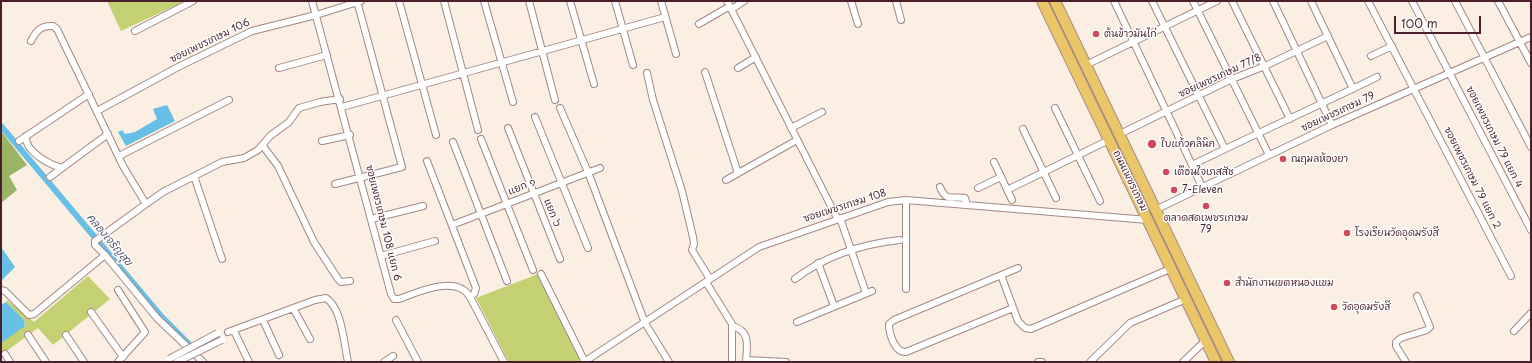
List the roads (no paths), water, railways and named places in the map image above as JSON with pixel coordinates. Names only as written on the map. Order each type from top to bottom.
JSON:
[{"type":"main road","name":"ถนนเพชรเกษม","points":[[1042,1],[1216,362]]},
{"type":"main road","name":"ถนนเพชรเกษม","points":[[1055,1],[1229,362]]},
{"type":"street","points":[[135,31],[193,1]]},
{"type":"street","name":"ซอยเพชรเกษม 108 แยก 6","points":[[312,1],[394,299],[399,299],[440,287],[450,286],[463,288],[470,297],[504,362]]},
{"type":"street","points":[[335,184],[361,179],[402,167],[359,1]]},
{"type":"street","name":"ซอยเพชรเกษม 106","points":[[97,111],[178,67],[252,30],[316,15],[359,1]]},
{"type":"street","points":[[398,1],[436,135]]},
{"type":"street","points":[[444,1],[478,130]]},
{"type":"street","points":[[484,1],[513,102]]},
{"type":"street","points":[[529,1],[555,100]]},
{"type":"street","points":[[570,1],[594,84]]},
{"type":"street","points":[[616,1],[633,66]]},
{"type":"street","points":[[661,1],[676,54]]},
{"type":"street","points":[[699,24],[730,5],[744,1]]},
{"type":"street","points":[[851,1],[858,24]]},
{"type":"street","points":[[896,1],[901,20]]},
{"type":"street","points":[[1114,1],[1202,187]]},
{"type":"street","points":[[1152,1],[1225,149]]},
{"type":"street","points":[[1193,1],[1269,155]]},
{"type":"street","points":[[1086,65],[1217,1]]},
{"type":"street","points":[[1232,1],[1290,119]]},
{"type":"street","points":[[1272,1],[1332,125]]},
{"type":"street","points":[[1311,1],[1353,89]]},
{"type":"street","name":"ซอยเพชรเกษม 79 แยก 2","points":[[1368,1],[1511,276]]},
{"type":"street","name":"ซอยเพชรเกษม 79 แยก 4","points":[[1412,1],[1531,230]]},
{"type":"street","points":[[1456,1],[1531,147]]},
{"type":"street","points":[[1498,1],[1531,63]]},
{"type":"street","points":[[730,5],[797,140],[838,218],[866,293]]},
{"type":"street","points":[[342,107],[623,30],[665,17]]},
{"type":"street","points":[[31,41],[40,28],[50,25],[55,27],[134,186],[146,204]]},
{"type":"street","name":"ซอยเพชรเกษม 77/8","points":[[1120,134],[1232,79],[1265,66],[1328,36]]},
{"type":"street","name":"ซอยเพชรเกษม 79","points":[[1155,210],[1332,125],[1450,74],[1531,36]]},
{"type":"street","points":[[1371,56],[1392,46]]},
{"type":"street","points":[[279,68],[327,55]]},
{"type":"street","points":[[738,68],[756,57]]},
{"type":"street","points":[[705,72],[738,173]]},
{"type":"street","points":[[647,73],[653,100],[682,191],[693,237],[694,244],[692,250],[732,326],[732,362]]},
{"type":"street","points":[[1192,165],[1258,132],[1290,119],[1378,77]]},
{"type":"street","points":[[19,141],[89,94]]},
{"type":"street","points":[[203,362],[157,318],[95,244],[96,240],[163,192],[229,159],[244,158],[263,146],[270,136],[289,122],[299,108],[320,102],[340,99]]},
{"type":"street","points":[[119,156],[229,100]]},
{"type":"street","points":[[560,108],[588,172],[645,323],[669,362]]},
{"type":"street","points":[[1055,108],[1100,201]]},
{"type":"street","points":[[791,128],[822,112]]},
{"type":"street","points":[[535,117],[588,248]]},
{"type":"street","name":"แยก ๖","points":[[508,128],[560,259]]},
{"type":"street","points":[[1023,129],[1056,198]]},
{"type":"street","points":[[50,177],[108,134]]},
{"type":"street","points":[[322,141],[350,135]]},
{"type":"street","points":[[26,136],[27,142],[35,153],[62,168]]},
{"type":"street","points":[[481,139],[533,270]]},
{"type":"street","points":[[726,180],[797,140]]},
{"type":"street","points":[[1007,190],[1109,140]]},
{"type":"street","points":[[453,142],[507,281]]},
{"type":"street","points":[[263,146],[278,166],[314,242],[338,279],[341,282],[350,281]]},
{"type":"street","points":[[427,161],[476,288],[474,294],[470,297]]},
{"type":"street","points":[[994,162],[1012,200]]},
{"type":"street","name":"แยก ๑","points":[[452,225],[600,168]]},
{"type":"street","points":[[194,176],[222,259]]},
{"type":"street","points":[[978,188],[1001,178]]},
{"type":"street","points":[[940,186],[945,196],[965,198],[967,205]]},
{"type":"street","points":[[906,200],[906,289]]},
{"type":"street","name":"ซอยเพชรเกษม 108","points":[[584,362],[750,252],[768,243],[888,202],[906,200],[1148,220]]},
{"type":"street","points":[[371,219],[423,206]]},
{"type":"street","points":[[795,279],[818,263],[872,244],[900,240]]},
{"type":"street","points":[[381,256],[435,241]]},
{"type":"street","points":[[1,290],[5,291],[29,315],[32,315],[105,255]]},
{"type":"street","points":[[818,263],[834,306]]},
{"type":"street","points":[[1013,308],[906,352],[901,352],[898,350],[890,332],[889,324],[894,320],[1018,268]]},
{"type":"street","points":[[1001,275],[1021,326],[1031,329],[1172,268]]},
{"type":"street","points":[[541,274],[584,362]]},
{"type":"street","points":[[118,290],[145,332],[118,362]]},
{"type":"street","points":[[797,322],[872,291]]},
{"type":"street","points":[[1406,362],[1396,346],[1396,342],[1401,338],[1427,330],[1430,327],[1417,296]]},
{"type":"street","points":[[168,360],[218,333],[231,331],[293,308],[326,298],[333,302],[338,312],[348,362]]},
{"type":"street","points":[[1090,362],[1130,323],[1186,299]]},
{"type":"street","points":[[293,308],[310,339]]},
{"type":"street","points":[[91,312],[123,357]]},
{"type":"street","points":[[1514,331],[1531,313]]},
{"type":"street","points":[[263,320],[279,355]]},
{"type":"street","points":[[396,320],[418,362]]},
{"type":"street","points":[[732,326],[744,331],[747,345],[746,361],[786,362]]},
{"type":"street","points":[[177,362],[222,340],[231,331]]},
{"type":"street","points":[[231,331],[249,362]]},
{"type":"street","points":[[28,335],[46,362]]},
{"type":"street","points":[[66,335],[84,362]]},
{"type":"street","points":[[1184,362],[1206,340]]},
{"type":"street","points":[[5,354],[10,362]]},
{"type":"street","points":[[384,362],[393,356]]},
{"type":"water","points":[[167,105],[175,121],[126,146],[118,132],[122,130],[125,134],[135,132],[157,119],[153,109]]},
{"type":"water","points":[[1,247],[15,267],[1,281]]},
{"type":"water","points":[[6,302],[24,320],[25,326],[1,343],[1,305]]},
{"type":"waterway","name":"คลองเจริญสุข","points":[[1,126],[161,316],[189,344]]},
{"type":"place","name":"ต้นข้าวมันไก่","points":[[1096,34]]},
{"type":"place","name":"ใบแก้วคลินิก","points":[[1152,144]]},
{"type":"place","name":"ณฤมลห้องยา","points":[[1283,159]]},
{"type":"place","name":"เตือนใจเภสสัช","points":[[1166,172]]},
{"type":"place","name":"7-Eleven","points":[[1174,190]]},
{"type":"place","name":"ตลาดสดเพชรเกษม 79","points":[[1206,206]]},
{"type":"place","name":"โรงเรียนวัดอุดมรังสี","points":[[1347,233]]},
{"type":"place","name":"สำนักงานเขตหนองแขม","points":[[1227,283]]},
{"type":"place","name":"วัดอุดมรังสี","points":[[1334,307]]}]
